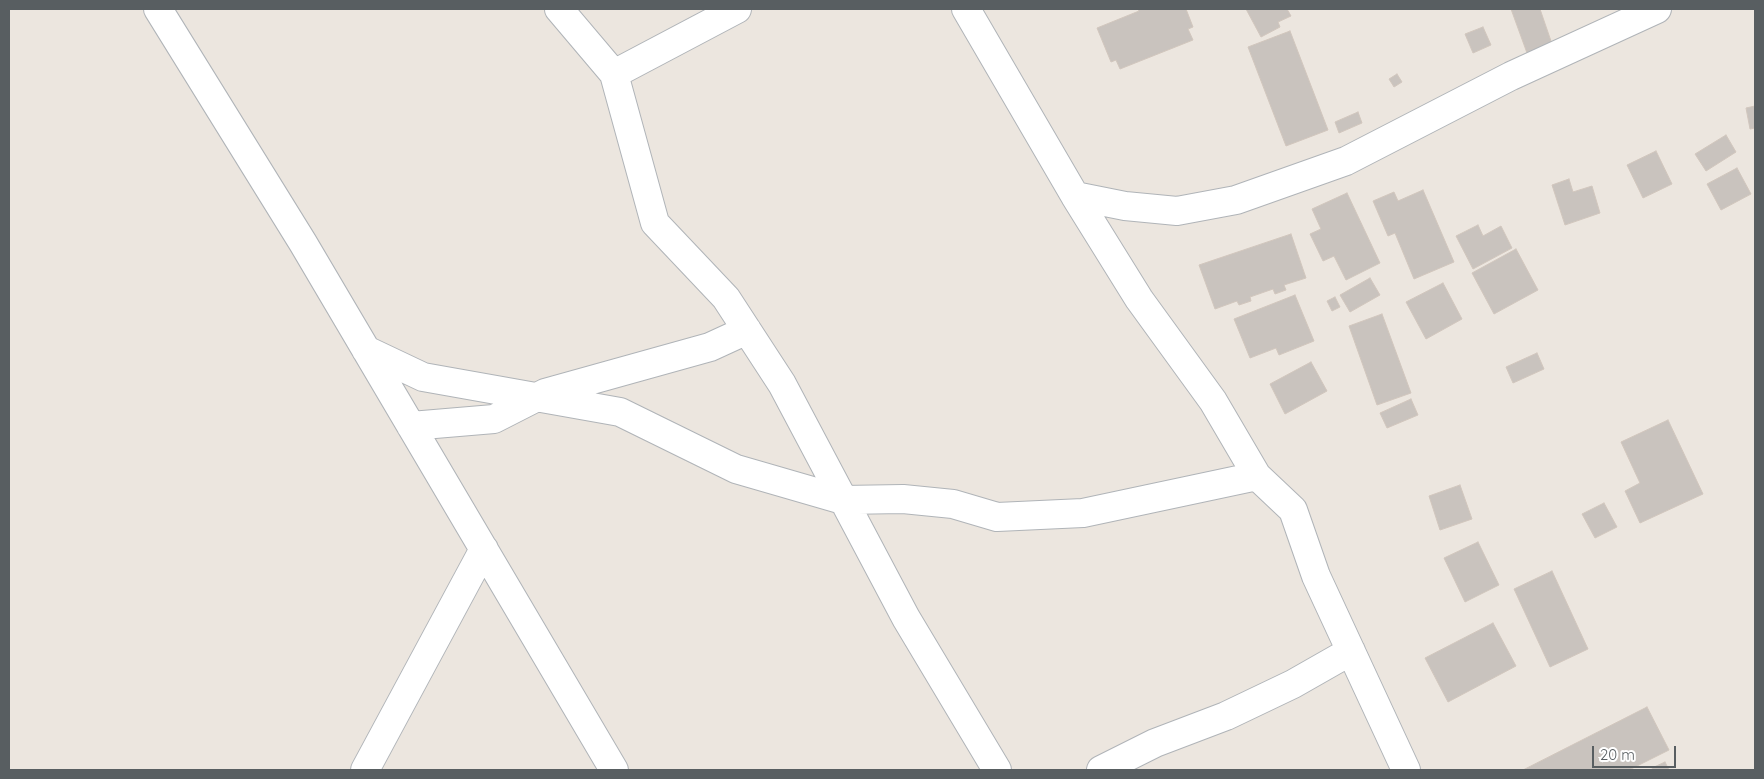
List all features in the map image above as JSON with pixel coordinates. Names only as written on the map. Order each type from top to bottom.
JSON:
[{"type":"street","points":[[158,9],[366,350],[614,770]]},
{"type":"street","points":[[559,9],[614,74],[655,223],[726,298],[782,384],[906,618],[997,770]]},
{"type":"street","points":[[614,74],[737,9]]},
{"type":"street","points":[[966,9],[1075,196],[1139,299],[1213,401],[1257,476],[1293,510],[1316,576],[1406,770]]},
{"type":"street","points":[[1075,196],[1125,206],[1177,211],[1236,200],[1346,161],[1511,76],[1657,9]]},
{"type":"street","points":[[411,426],[494,420],[546,393],[710,347],[747,330]]},
{"type":"street","points":[[366,350],[423,377],[620,412],[736,469],[843,500],[903,499],[953,504],[997,517],[1082,513],[1257,476]]},
{"type":"street","points":[[365,770],[484,549]]},
{"type":"street","points":[[1101,770],[1155,743],[1226,716],[1293,684],[1351,651]]},
{"type":"building","points":[[1138,9],[1186,9],[1193,27],[1188,29],[1193,40],[1120,69],[1116,60],[1111,62],[1097,28],[1139,11]]},
{"type":"building","points":[[1246,9],[1287,9],[1291,16],[1278,22],[1280,27],[1261,37]]},
{"type":"building","points":[[1511,9],[1540,9],[1552,44],[1527,53]]},
{"type":"building","points":[[1483,27],[1491,45],[1473,53],[1465,34]]},
{"type":"building","points":[[1290,31],[1328,130],[1286,146],[1248,47]]},
{"type":"building","points":[[1397,74],[1402,82],[1394,87],[1389,79]]},
{"type":"building","points":[[1755,106],[1755,128],[1750,129],[1746,108]]},
{"type":"building","points":[[1358,112],[1362,123],[1339,133],[1335,122]]},
{"type":"building","points":[[1726,135],[1736,152],[1706,171],[1695,154]]},
{"type":"building","points":[[1656,151],[1672,184],[1643,198],[1627,165]]},
{"type":"building","points":[[1737,168],[1751,194],[1721,210],[1707,184]]},
{"type":"building","points":[[1569,179],[1573,192],[1592,186],[1600,213],[1565,225],[1552,185]]},
{"type":"building","points":[[1423,190],[1454,262],[1414,279],[1395,233],[1388,236],[1373,201],[1394,192],[1398,201]]},
{"type":"building","points":[[1347,193],[1380,263],[1346,280],[1334,256],[1323,261],[1310,234],[1321,229],[1312,209]]},
{"type":"building","points":[[1478,225],[1483,236],[1501,226],[1512,248],[1473,269],[1456,236]]},
{"type":"building","points":[[1291,234],[1306,278],[1284,285],[1286,290],[1275,294],[1273,289],[1250,297],[1251,301],[1239,305],[1237,301],[1215,309],[1199,265]]},
{"type":"building","points":[[1516,249],[1538,290],[1494,314],[1472,273]]},
{"type":"building","points":[[1370,278],[1380,295],[1350,312],[1340,295]]},
{"type":"building","points":[[1443,283],[1462,319],[1426,339],[1406,302]]},
{"type":"building","points":[[1295,295],[1314,341],[1279,355],[1276,348],[1250,358],[1234,319]]},
{"type":"building","points":[[1335,297],[1340,307],[1332,311],[1327,301]]},
{"type":"building","points":[[1382,314],[1411,393],[1377,405],[1349,326]]},
{"type":"building","points":[[1537,353],[1544,369],[1513,383],[1506,367]]},
{"type":"building","points":[[1311,362],[1327,391],[1285,414],[1270,384]]},
{"type":"building","points":[[1411,399],[1418,415],[1387,428],[1380,413]]},
{"type":"building","points":[[1668,420],[1703,494],[1640,523],[1625,491],[1640,483],[1621,442]]},
{"type":"building","points":[[1460,485],[1472,519],[1440,530],[1429,496]]},
{"type":"building","points":[[1604,503],[1617,527],[1595,538],[1582,514]]},
{"type":"building","points":[[1478,542],[1499,585],[1465,602],[1444,558]]},
{"type":"building","points":[[1552,571],[1588,649],[1550,667],[1514,589]]},
{"type":"building","points":[[1493,623],[1516,666],[1448,702],[1425,658]]},
{"type":"building","points":[[1647,707],[1669,750],[1629,770],[1523,770]]},
{"type":"building","points":[[1665,762],[1669,770],[1653,770],[1652,768]]}]
